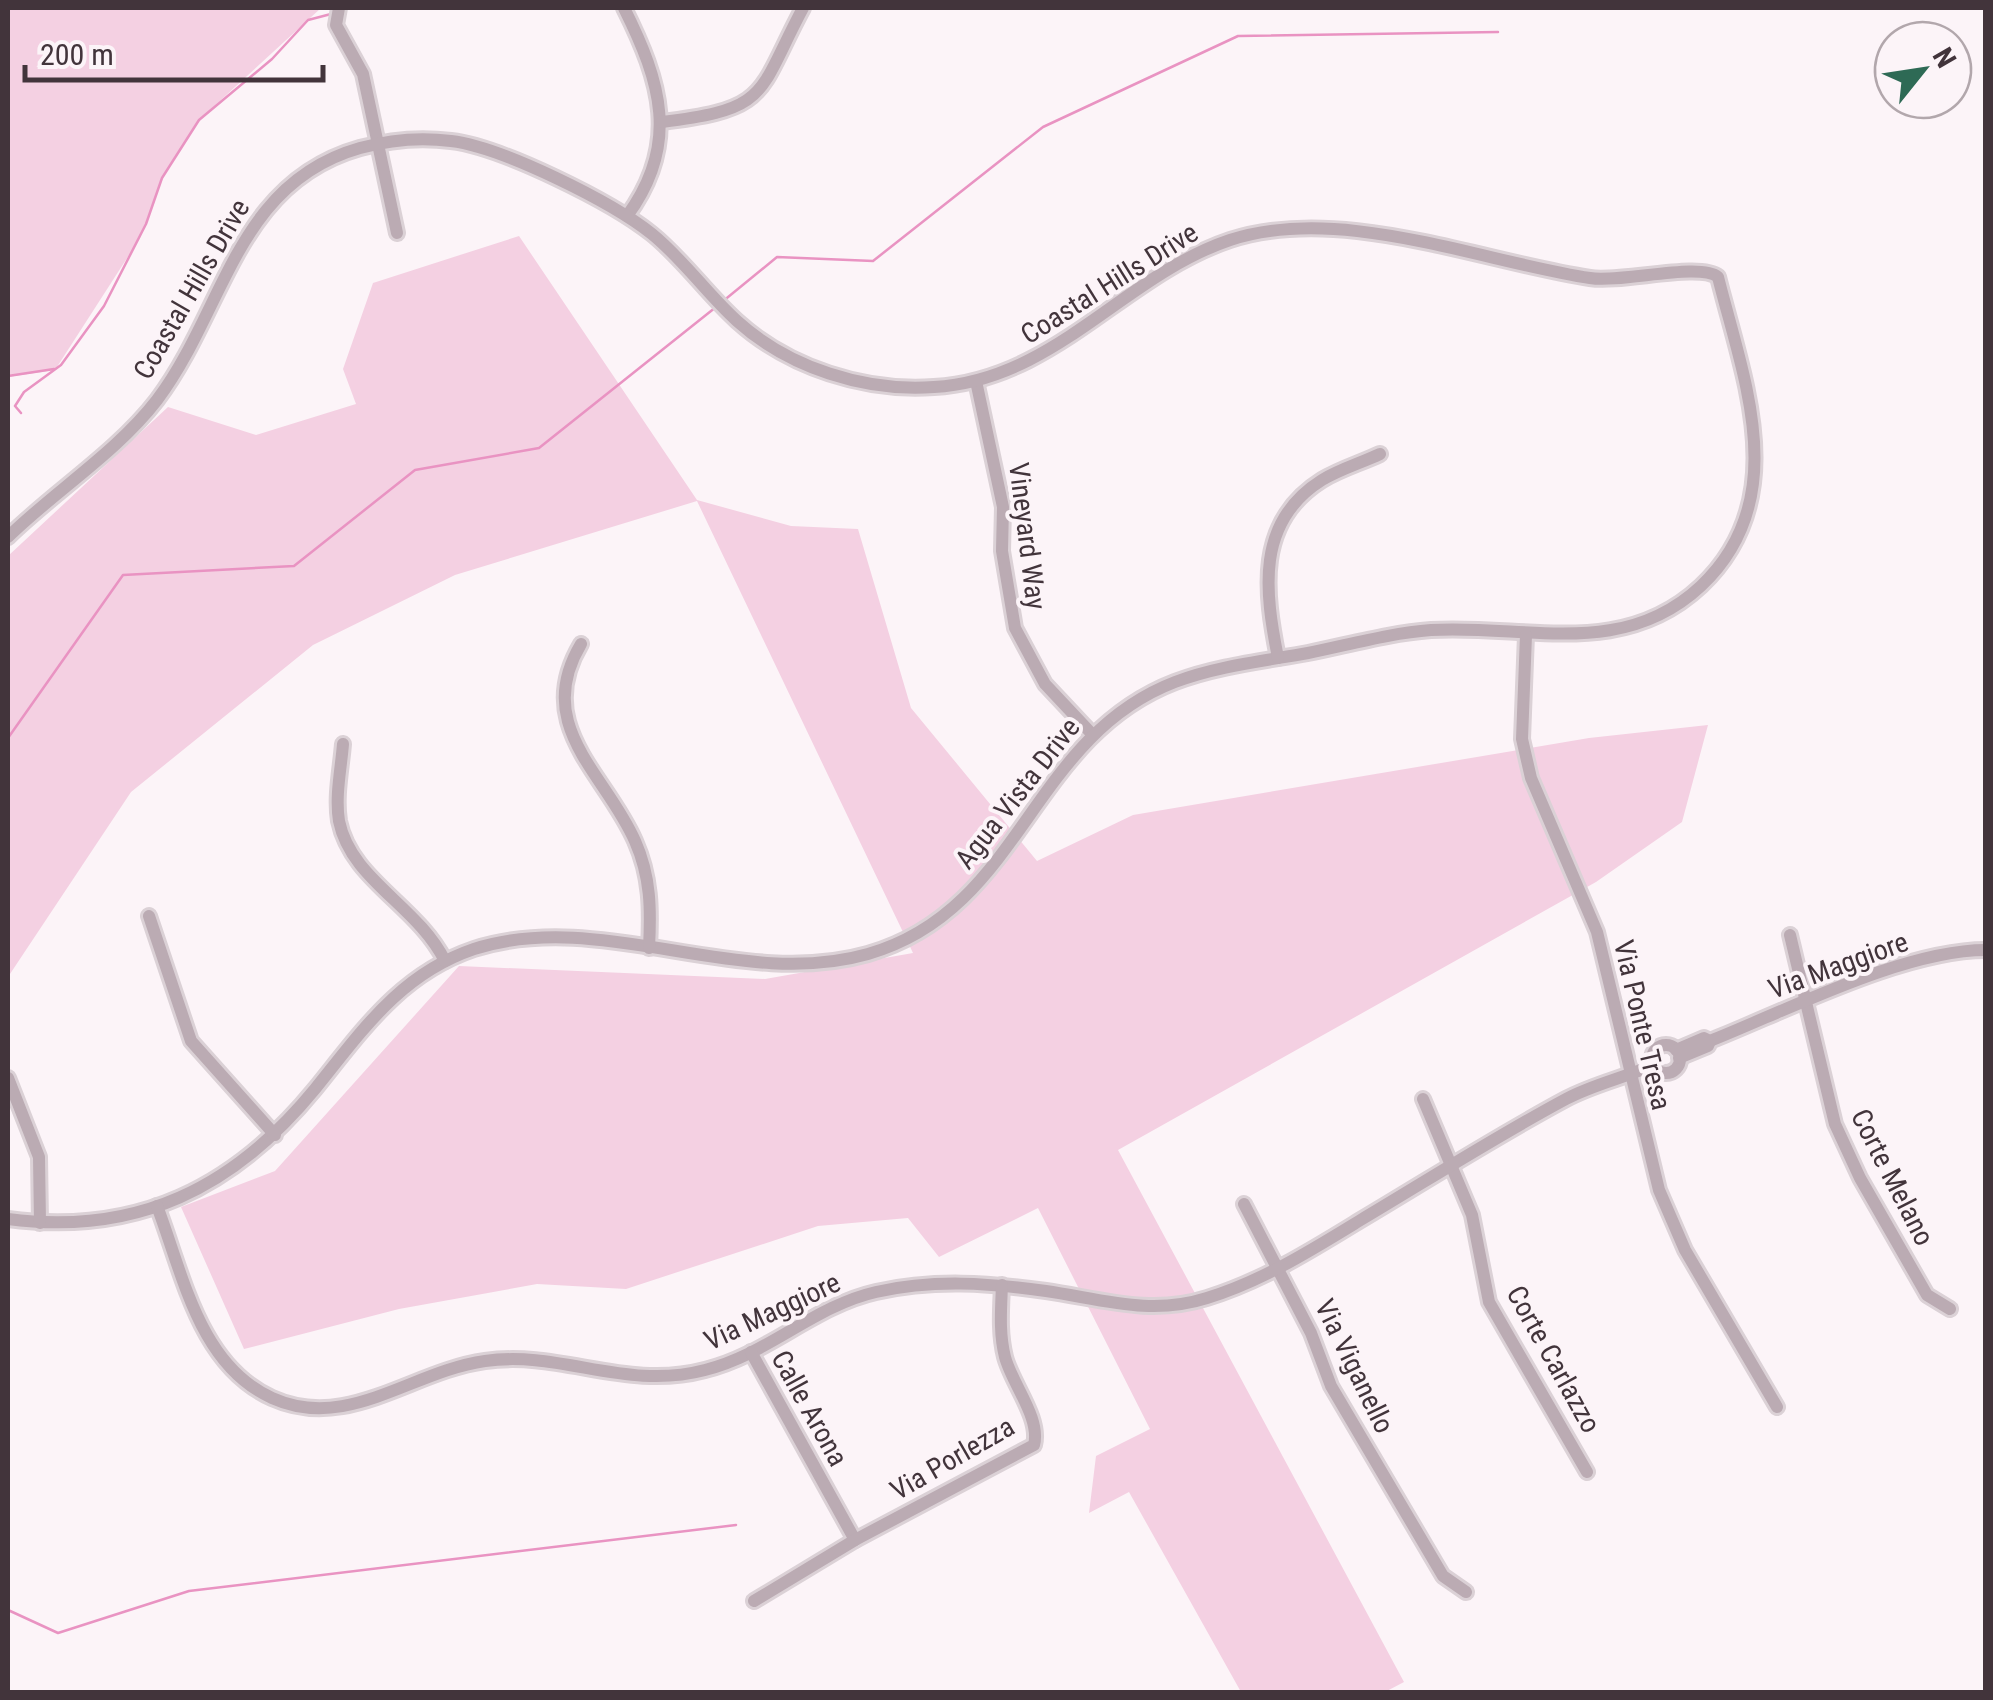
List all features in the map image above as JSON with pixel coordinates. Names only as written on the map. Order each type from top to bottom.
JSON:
[{"type":"street","points":[[624,8],[656,82],[662,122],[648,188],[627,216]]},
{"type":"street","points":[[662,122],[705,117],[746,102],[768,83],[803,8]]},
{"type":"street","points":[[337,10],[336,25],[363,74],[397,233]]},
{"type":"street","name":"Coastal Hills Drive","points":[[8,536],[159,398],[234,253],[265,207],[313,168],[380,143],[454,141],[490,151],[627,216],[668,248],[735,320],[791,358],[880,386],[921,388],[976,381],[1053,350],[1203,251],[1265,232],[1339,229],[1594,279],[1645,279],[1702,268],[1712,272]]},
{"type":"street","name":"Agua Vista Drive","points":[[8,1219],[40,1223],[111,1218],[157,1206],[220,1178],[275,1135],[384,1004],[416,977],[479,948],[532,938],[781,963],[870,954],[911,937],[948,912],[988,875],[1090,733],[1176,682],[1421,631],[1472,628],[1526,635],[1603,634],[1650,619],[1701,586],[1744,526],[1754,493],[1757,443],[1718,277],[1712,272]]},
{"type":"street","name":"Vineyard Way","points":[[976,381],[1003,507],[1002,551],[1015,628],[1046,684],[1090,733]]},
{"type":"street","points":[[1278,658],[1266,582],[1271,546],[1281,523],[1295,503],[1322,480],[1380,454]]},
{"type":"street","name":"Via Ponte Tresa","points":[[1526,635],[1522,739],[1531,778],[1597,932],[1648,1154],[1678,1236],[1777,1408]]},
{"type":"street","points":[[581,644],[567,676],[567,719],[577,748],[639,850],[651,902],[649,948]]},
{"type":"street","points":[[343,744],[338,806],[349,848],[369,876],[423,924],[445,961]]},
{"type":"street","points":[[149,916],[191,1041],[275,1135]]},
{"type":"street","name":"Corte Melano","points":[[1790,935],[1803,1003],[1835,1124],[1927,1295],[1950,1308]]},
{"type":"street","name":"Via Maggiore","points":[[157,1206],[216,1352],[249,1385],[293,1405],[352,1406],[455,1367],[490,1360],[532,1360],[644,1379],[706,1370],[751,1352],[830,1307],[873,1293],[938,1281],[1002,1285],[1122,1305],[1165,1306],[1208,1298],[1279,1269],[1567,1098],[1653,1065],[1667,1073],[1678,1066],[1677,1054],[1708,1046],[1710,1041],[1897,968],[1960,950],[1986,950]]},
{"type":"street","points":[[8,1078],[39,1157],[40,1223]]},
{"type":"street","name":"Corte Carlazzo","points":[[1423,1100],[1472,1215],[1489,1302],[1587,1472]]},
{"type":"street","name":"Via Viganello","points":[[1244,1204],[1353,1425],[1443,1576],[1466,1592]]},
{"type":"street","name":"Via Porlezza","points":[[754,1601],[856,1540],[1034,1445],[1037,1432],[1009,1370],[1000,1334],[1002,1285]]},
{"type":"street","name":"Calle Arona","points":[[751,1352],[856,1540]]},
{"type":"shaded area","points":[[8,8],[321,8],[199,120],[162,178],[140,238],[55,370],[8,377]]},
{"type":"shaded area","points":[[519,236],[697,500],[791,526],[858,529],[911,708],[1037,861],[1133,815],[1589,738],[1708,725],[1682,822],[1596,882],[1118,1150],[1404,1682],[1385,1692],[1241,1692],[1129,1492],[1089,1513],[1096,1456],[1150,1429],[1038,1208],[939,1257],[908,1218],[818,1226],[626,1289],[537,1284],[399,1309],[244,1349],[181,1207],[275,1171],[459,966],[765,979],[913,953],[697,501],[455,575],[313,645],[131,792],[8,977],[8,556],[168,407],[256,435],[356,404],[343,369],[373,283]]},
{"type":"waterway","points":[[21,413],[15,406],[24,392],[61,365],[104,306],[146,224],[162,178],[199,120],[272,59],[308,20],[331,14]]},
{"type":"waterway","points":[[722,302],[777,257],[873,261],[1043,127],[1238,36],[1498,32]]},
{"type":"waterway","points":[[8,738],[123,575],[294,566],[415,470],[539,448],[716,307]]},
{"type":"waterway","points":[[8,376],[54,369]]},
{"type":"waterway","points":[[8,1610],[58,1633],[189,1591],[736,1525]]}]
